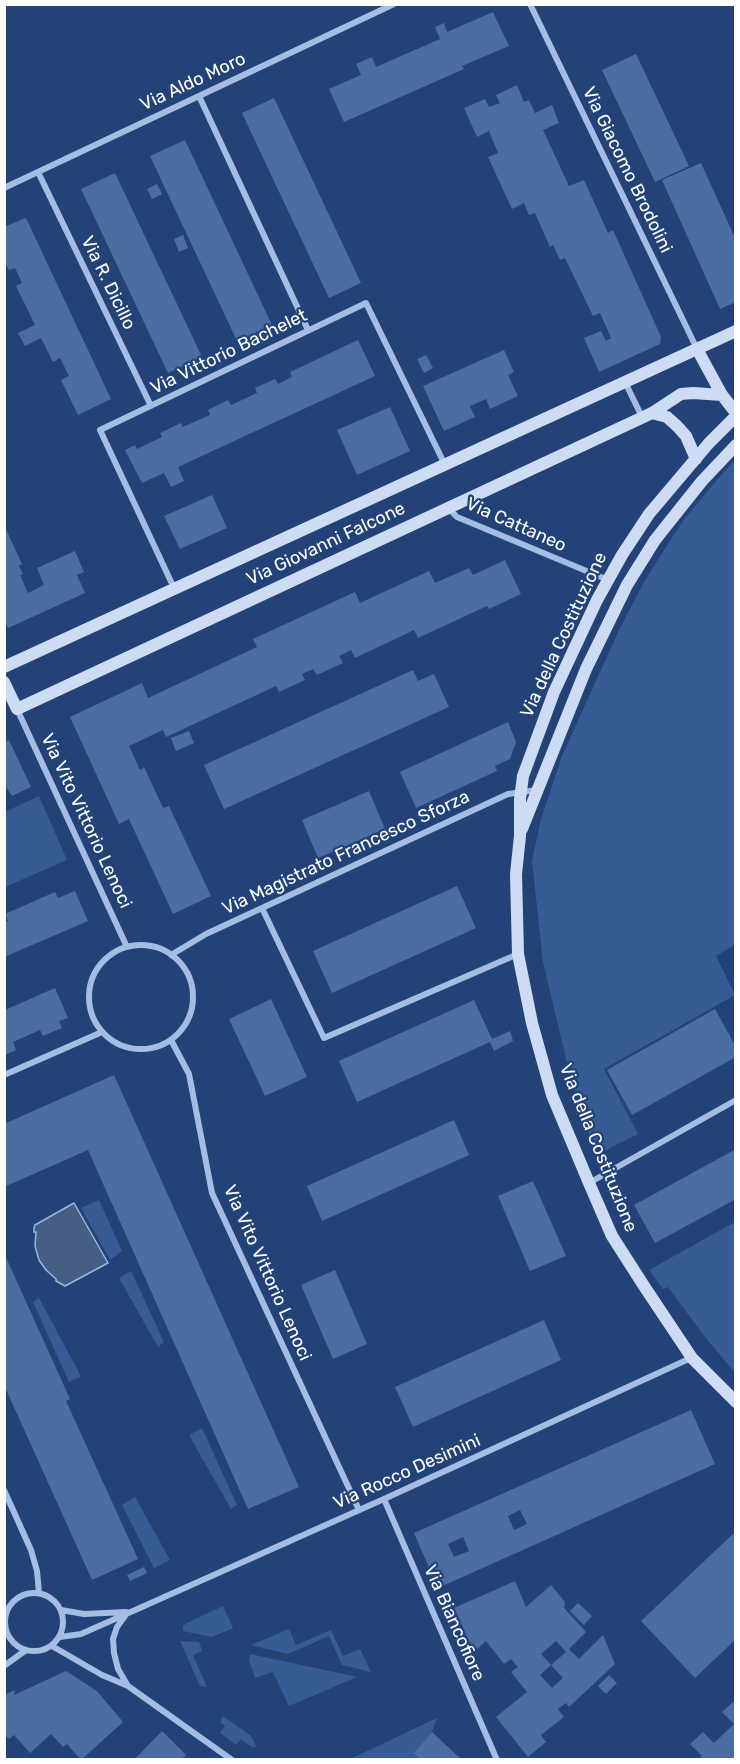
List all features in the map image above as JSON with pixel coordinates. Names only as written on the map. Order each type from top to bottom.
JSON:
[{"type":"street","name":"Via Aldo Moro","points":[[4,188],[394,4]]},
{"type":"street","name":"Via Giacomo Brodolini","points":[[530,4],[697,349]]},
{"type":"street","points":[[199,96],[308,330]]},
{"type":"street","name":"Via R. Dicillo","points":[[38,172],[151,406]]},
{"type":"street","name":"Via Vittorio Bachelet","points":[[174,589],[100,430],[366,303],[445,465]]},
{"type":"street","points":[[4,667],[735,331]]},
{"type":"street","points":[[697,349],[735,415]]},
{"type":"street","points":[[625,382],[647,416],[667,417],[677,426],[686,436],[696,459]]},
{"type":"street","name":"Via Giovanni Falcone","points":[[11,704],[647,416],[681,394],[722,395]]},
{"type":"street","name":"Via della Costituzione","points":[[735,415],[649,514],[622,555],[554,692],[523,776],[516,874],[518,954],[532,1023],[552,1095],[612,1236],[692,1358],[735,1402]]},
{"type":"street","name":"Via della Costituzione","points":[[520,836],[586,669],[627,585],[656,540],[702,481],[735,445]]},
{"type":"street","name":"Via Cattaneo","points":[[448,507],[457,517],[608,580]]},
{"type":"street","points":[[4,682],[11,704]]},
{"type":"street","name":"Via Vito Vittorio Lenoci","points":[[11,704],[127,947]]},
{"type":"street","name":"Via Magistrato Francesco Sforza","points":[[171,955],[206,934],[508,795],[537,790]]},
{"type":"street","points":[[262,908],[324,1038],[518,954]]},
{"type":"street","points":[[142,945],[158,948],[171,955],[183,966],[191,981],[194,997],[191,1013],[183,1028],[171,1040],[158,1047],[143,1050],[128,1048],[113,1042],[102,1032],[92,1017],[90,1008],[91,982],[98,967],[111,954],[127,947],[142,945]]},
{"type":"street","points":[[4,1074],[102,1032]]},
{"type":"street","name":"Via Vito Vittorio Lenoci","points":[[171,1040],[189,1074],[212,1193],[359,1510]]},
{"type":"street","points":[[589,1183],[735,1100]]},
{"type":"street","name":"Via Rocco Desimini","points":[[60,1637],[81,1634],[692,1358]]},
{"type":"street","points":[[4,1490],[31,1550],[37,1571],[39,1593]]},
{"type":"street","name":"Via Biancofiore","points":[[384,1499],[497,1760]]},
{"type":"street","points":[[27,1593],[39,1593],[50,1597],[61,1610],[64,1626],[60,1637],[52,1646],[44,1650],[26,1650],[11,1640],[6,1632],[7,1612],[18,1597],[27,1593]]},
{"type":"street","name":"Via Rocco Desimini","points":[[61,1610],[84,1614],[130,1612]]},
{"type":"street","points":[[128,1686],[118,1669],[113,1646],[117,1627],[130,1612]]},
{"type":"street","points":[[52,1646],[102,1675],[128,1686],[232,1760]]},
{"type":"street","points":[[4,1666],[26,1650]]},
{"type":"shaded area","points":[[735,459],[736,944],[716,956],[735,995],[604,1069],[638,1134],[596,1155],[570,1075],[543,962],[532,861],[541,819],[562,756],[619,630],[645,580],[684,519]]},
{"type":"shaded area","points":[[39,796],[67,860],[5,887],[5,812]]},
{"type":"shaded area","points":[[99,1200],[122,1251],[110,1260],[81,1208]]},
{"type":"shaded area","points":[[74,1203],[108,1263],[65,1286],[56,1281],[39,1260],[34,1228],[35,1225]]},
{"type":"shaded area","points":[[735,1222],[735,1373],[668,1287],[663,1289],[649,1270]]},
{"type":"shaded area","points":[[131,1271],[164,1342],[158,1347],[119,1278]]},
{"type":"shaded area","points":[[39,1298],[81,1377],[69,1382],[33,1302]]},
{"type":"shaded area","points":[[202,1428],[237,1505],[231,1509],[189,1435]]},
{"type":"shaded area","points":[[135,1497],[170,1560],[154,1568],[122,1505]]},
{"type":"shaded area","points":[[223,1606],[233,1628],[212,1637],[183,1631],[183,1625]]},
{"type":"shaded area","points":[[289,1629],[296,1645],[331,1630],[343,1656],[360,1649],[371,1672],[342,1665],[329,1636],[288,1654],[251,1645]]},
{"type":"shaded area","points":[[180,1641],[199,1642],[202,1651],[193,1655],[207,1687],[200,1686]]},
{"type":"shaded area","points":[[250,1654],[357,1677],[289,1706],[273,1672],[255,1678],[249,1660]]},
{"type":"shaded area","points":[[223,1716],[251,1736],[256,1746],[253,1748],[241,1739],[236,1745],[220,1733],[225,1726],[220,1722]]},
{"type":"shaded area","points":[[437,1718],[432,1732],[414,1753],[421,1759],[348,1760]]},
{"type":"building","points":[[493,12],[509,46],[462,66],[464,69],[344,122],[329,89],[361,75],[356,64],[372,57],[376,67],[440,39],[435,27],[444,23],[447,32]]},
{"type":"building","points":[[636,54],[689,166],[655,182],[602,70]]},
{"type":"building","points":[[517,85],[524,102],[529,100],[535,113],[552,105],[559,123],[543,130],[569,186],[584,180],[608,233],[613,230],[661,337],[660,344],[599,372],[584,338],[601,331],[606,341],[611,338],[600,313],[593,316],[565,258],[560,260],[553,245],[550,247],[535,213],[529,215],[524,203],[512,209],[488,157],[498,153],[489,131],[477,137],[464,108],[485,99],[489,107],[500,103],[496,95]]},
{"type":"building","points":[[274,98],[361,283],[329,298],[242,113]]},
{"type":"building","points":[[185,140],[272,325],[237,341],[150,156]]},
{"type":"building","points":[[701,163],[736,240],[736,302],[720,309],[662,180]]},
{"type":"building","points":[[115,173],[202,357],[168,373],[81,189]]},
{"type":"building","points":[[157,184],[162,194],[152,199],[147,189]]},
{"type":"building","points":[[26,218],[111,399],[78,415],[61,380],[69,376],[60,358],[53,362],[41,338],[25,346],[18,333],[35,325],[16,286],[22,283],[15,268],[9,270],[4,262],[4,227]]},
{"type":"building","points":[[183,235],[188,248],[179,252],[174,239]]},
{"type":"building","points":[[358,340],[375,376],[178,467],[184,481],[171,487],[164,473],[142,483],[125,450],[135,445],[137,449],[162,437],[160,433],[181,423],[183,427],[210,415],[208,410],[228,400],[231,405],[257,393],[255,388],[275,379],[278,384],[292,377],[290,372]]},
{"type":"building","points":[[504,350],[514,372],[508,375],[518,396],[490,409],[486,399],[470,406],[475,417],[444,431],[423,386]]},
{"type":"building","points":[[426,355],[433,368],[424,373],[417,359]]},
{"type":"building","points":[[390,407],[410,451],[357,475],[337,430]]},
{"type":"building","points":[[212,495],[227,528],[180,549],[164,516]]},
{"type":"building","points":[[4,525],[22,564],[19,566],[23,574],[20,575],[28,593],[44,585],[37,568],[75,551],[84,572],[77,575],[85,593],[8,628],[4,621]]},
{"type":"building","points":[[505,560],[521,594],[489,609],[487,606],[418,638],[414,630],[355,658],[351,650],[339,656],[343,663],[317,675],[313,669],[302,674],[305,680],[279,692],[276,686],[166,737],[163,730],[129,746],[140,770],[144,767],[163,808],[169,806],[211,896],[173,914],[129,819],[119,824],[70,717],[142,683],[148,698],[257,647],[253,639],[355,592],[360,603],[429,571],[435,583],[469,568],[473,575]]},
{"type":"building","points":[[413,670],[418,681],[434,674],[449,707],[224,809],[204,765]]},
{"type":"building","points":[[508,722],[516,742],[510,759],[495,766],[497,771],[416,808],[400,772]]},
{"type":"building","points":[[189,731],[194,743],[176,751],[171,738]]},
{"type":"building","points":[[9,740],[31,787],[12,796],[4,784],[4,742]]},
{"type":"building","points":[[369,791],[385,829],[318,858],[302,820]]},
{"type":"building","points":[[457,886],[476,928],[332,993],[313,951]]},
{"type":"building","points":[[75,891],[88,921],[4,957],[4,923],[8,921],[5,914],[55,892],[58,898]]},
{"type":"building","points":[[55,988],[68,1018],[59,1021],[62,1028],[43,1036],[40,1030],[13,1042],[16,1050],[5,1055],[5,1010]]},
{"type":"building","points":[[271,999],[307,1077],[265,1096],[229,1019]]},
{"type":"building","points":[[474,1000],[492,1039],[510,1031],[513,1041],[494,1051],[490,1042],[357,1102],[339,1061]]},
{"type":"building","points":[[715,1009],[736,1047],[736,1057],[632,1115],[607,1070]]},
{"type":"building","points":[[114,1075],[299,1487],[248,1509],[88,1150],[4,1187],[4,1124]]},
{"type":"building","points":[[454,1120],[469,1155],[322,1221],[307,1186]]},
{"type":"building","points":[[736,1149],[736,1199],[655,1243],[634,1205]]},
{"type":"building","points":[[533,1181],[566,1256],[530,1271],[498,1196]]},
{"type":"building","points":[[4,1253],[70,1399],[66,1401],[138,1559],[92,1580],[4,1385]]},
{"type":"building","points":[[335,1270],[367,1344],[333,1359],[301,1285]]},
{"type":"building","points":[[544,1320],[561,1360],[413,1427],[395,1387]]},
{"type":"building","points":[[691,1410],[715,1464],[438,1588],[414,1533]],"holes":[[[520,1510],[527,1524],[514,1530],[508,1516]],[[463,1537],[469,1551],[454,1557],[448,1544]]]},
{"type":"building","points":[[736,1531],[736,1639],[695,1678],[641,1621]]},
{"type":"building","points":[[144,1567],[147,1573],[130,1581],[127,1575]]},
{"type":"building","points":[[515,1581],[526,1607],[551,1585],[565,1602],[564,1608],[586,1632],[569,1649],[579,1659],[603,1635],[615,1664],[569,1707],[566,1703],[558,1709],[564,1717],[541,1735],[546,1742],[528,1757],[496,1717],[527,1692],[511,1672],[518,1667],[511,1659],[504,1664],[486,1641],[474,1652],[454,1608]],"holes":[[[556,1641],[566,1652],[551,1665],[541,1654]],[[551,1665],[563,1678],[552,1688],[540,1675]]]},
{"type":"building","points":[[578,1603],[592,1616],[584,1625],[570,1611]]},
{"type":"building","points":[[66,1671],[97,1691],[123,1722],[81,1760],[67,1744],[63,1747],[51,1734],[30,1753],[14,1735],[9,1739],[4,1734],[4,1695],[15,1690],[14,1695]]},
{"type":"building","points":[[609,1675],[617,1683],[606,1694],[598,1686]]},
{"type":"building","points":[[734,1701],[736,1760],[698,1760],[702,1756],[690,1744],[703,1732],[714,1743],[734,1724],[722,1712]]},
{"type":"building","points":[[162,1731],[186,1755],[181,1760],[134,1760]]},
{"type":"building","points":[[432,1732],[462,1760],[421,1760],[414,1753]]}]
